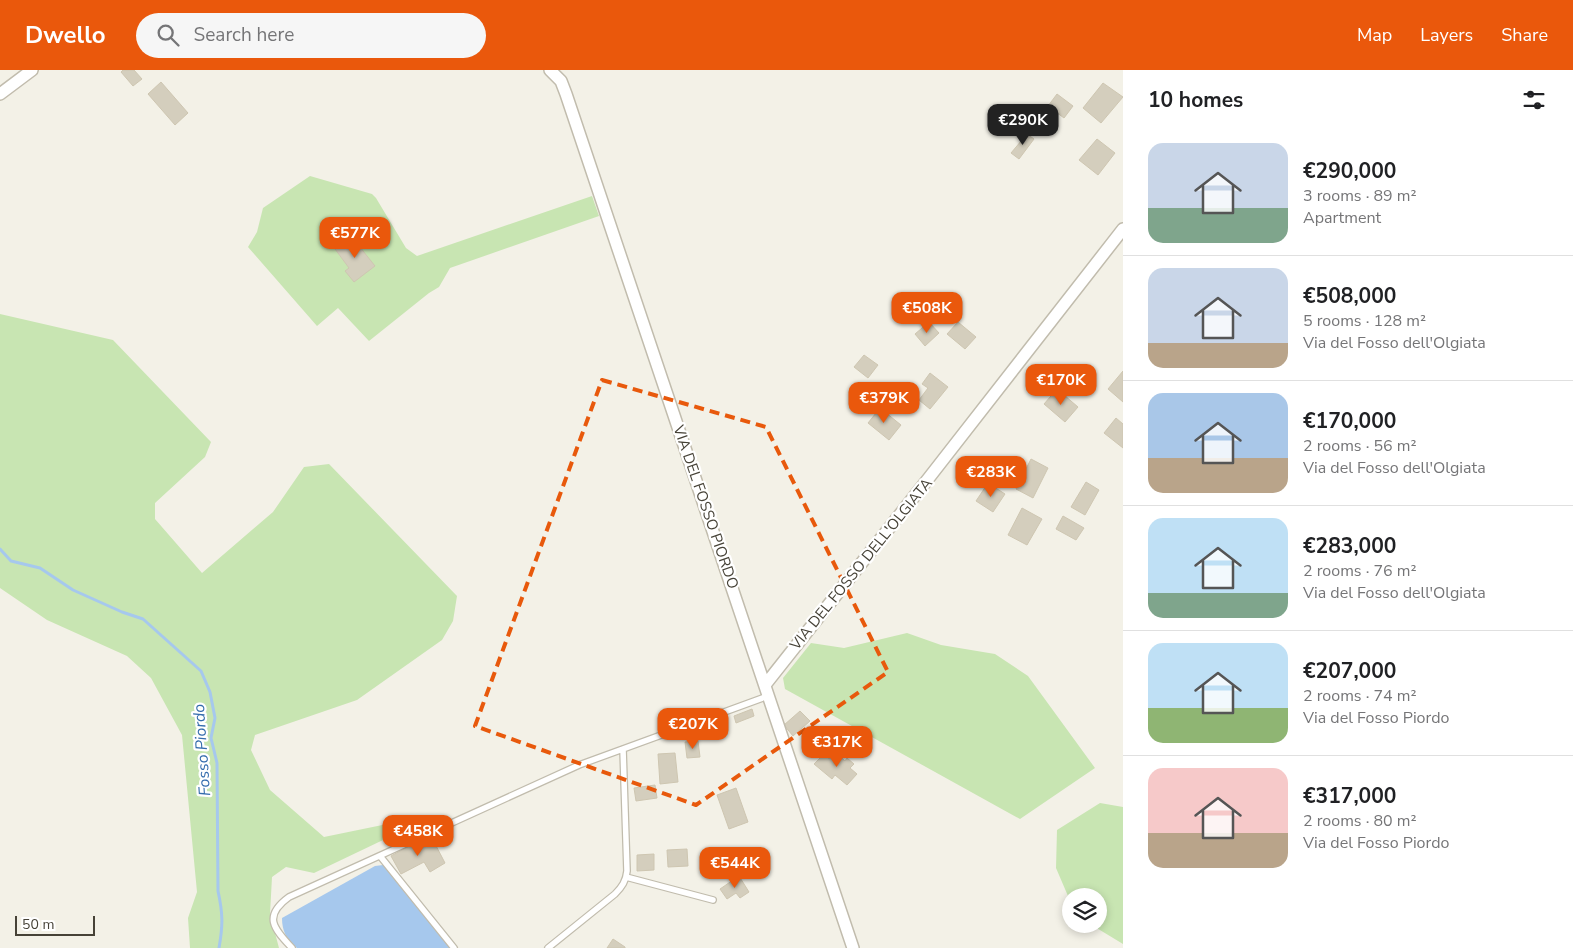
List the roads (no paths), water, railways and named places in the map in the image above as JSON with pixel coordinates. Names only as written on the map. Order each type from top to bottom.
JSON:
[{"type":"street","points":[[0,94],[32,70]]},
{"type":"street","name":"VIA DEL FOSSO PIORDO","points":[[550,70],[560,81],[566,94],[853,948]]},
{"type":"street","name":"VIA DEL FOSSO DELL'OLGIATA","points":[[767,691],[1123,230]]},
{"type":"lane","points":[[292,948],[275,927],[273,921],[277,907],[289,897],[579,765],[767,691]]},
{"type":"lane","points":[[548,948],[615,894],[624,883],[627,872],[623,749]]},
{"type":"lane","points":[[380,856],[454,948]]},
{"type":"lane","points":[[626,877],[712,900]]},
{"type":"water","points":[[383,865],[450,948],[297,948],[290,942],[284,931],[282,918],[375,866]]},
{"type":"waterway","name":"Fosso Piordo","points":[[0,549],[11,561],[40,568],[73,590],[122,612],[143,619],[201,671],[210,692],[215,718],[211,738],[217,763],[218,891],[222,919],[219,948]]}]
